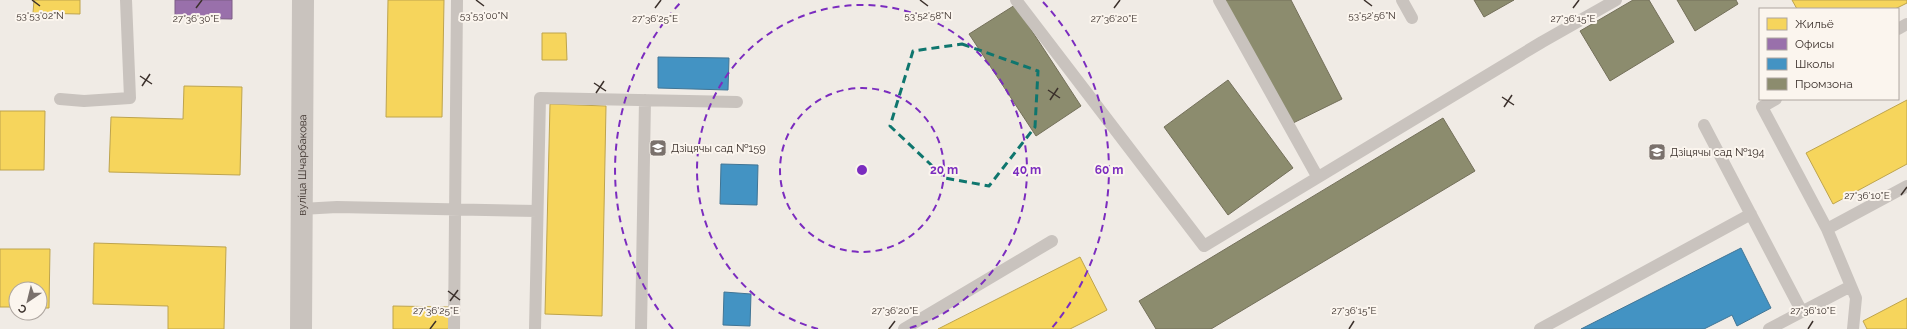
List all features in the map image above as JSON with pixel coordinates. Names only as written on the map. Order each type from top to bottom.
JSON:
[{"type":"street","name":"вуліца Шчарбакова","points":[[302,329],[301,209],[303,0]]},
{"type":"lane","points":[[60,98],[84,101],[130,98],[126,0]]},
{"type":"lane","points":[[454,329],[457,0]]},
{"type":"lane","points":[[1016,0],[1204,246],[1317,176],[1535,46],[1616,0]]},
{"type":"lane","points":[[1219,0],[1317,176]]},
{"type":"lane","points":[[1402,0],[1412,18]]},
{"type":"lane","points":[[535,329],[540,98],[737,102]]},
{"type":"lane","points":[[641,329],[645,100]]},
{"type":"lane","points":[[1774,100],[1762,107],[1827,229],[1856,298],[1853,329]]},
{"type":"lane","points":[[1704,125],[1802,312]]},
{"type":"lane","points":[[1827,229],[1907,186]]},
{"type":"lane","points":[[301,209],[337,207],[537,211]]},
{"type":"lane","points":[[1540,329],[1751,214]]},
{"type":"lane","points":[[904,329],[1052,241]]},
{"type":"lane","points":[[1769,329],[1850,286]]},
{"type":"highlighted area","points":[[962,44],[1038,71],[1035,127],[989,186],[945,178],[890,126],[913,51]]},
{"type":"building: Жильё","points":[[34,0],[80,0],[80,14],[33,13]]},
{"type":"building: Жильё","points":[[388,0],[444,0],[442,117],[386,117]]},
{"type":"building: Жильё","points":[[1792,0],[1907,0],[1907,3],[1897,8],[1796,8]]},
{"type":"building: Жильё","points":[[542,33],[566,33],[567,60],[542,60]]},
{"type":"building: Жильё","points":[[184,86],[242,87],[240,175],[109,172],[111,117],[183,119]]},
{"type":"building: Жильё","points":[[1907,100],[1907,164],[1833,204],[1806,153]]},
{"type":"building: Жильё","points":[[550,104],[606,106],[602,316],[545,314]]},
{"type":"building: Жильё","points":[[0,111],[45,111],[44,170],[0,170]]},
{"type":"building: Жильё","points":[[94,243],[226,247],[224,329],[168,329],[168,306],[93,304]]},
{"type":"building: Жильё","points":[[0,249],[50,249],[49,308],[48,281],[8,281],[8,307],[0,307]]},
{"type":"building: Жильё","points":[[1080,257],[1107,310],[1086,321],[1070,329],[938,329]]},
{"type":"building: Жильё","points":[[1907,298],[1907,329],[1867,329],[1863,321]]},
{"type":"building: Жильё","points":[[393,306],[449,307],[449,329],[393,329]]},
{"type":"building: Офисы","points":[[175,0],[232,0],[232,19],[175,18]]},
{"type":"building: Школы","points":[[658,57],[729,58],[728,90],[658,88]]},
{"type":"building: Школы","points":[[721,164],[758,165],[757,205],[720,204]]},
{"type":"building: Школы","points":[[1741,248],[1771,308],[1737,326],[1732,315],[1704,329],[1581,329]]},
{"type":"building: Школы","points":[[724,292],[751,294],[750,326],[723,325]]},
{"type":"building: Промзона","points":[[1225,0],[1291,0],[1342,99],[1289,125]]},
{"type":"building: Промзона","points":[[1474,0],[1514,0],[1484,17]]},
{"type":"building: Промзона","points":[[1633,0],[1649,0],[1674,42],[1610,81],[1580,31]]},
{"type":"building: Промзона","points":[[1677,0],[1736,0],[1738,4],[1695,31]]},
{"type":"building: Промзона","points":[[1015,5],[1081,106],[1036,136],[969,34]]},
{"type":"building: Промзона","points":[[1228,80],[1293,168],[1228,215],[1164,127]]},
{"type":"building: Промзона","points":[[1443,118],[1475,171],[1211,329],[1156,329],[1139,301]]},
{"type":"place","name":"Дзіцячы сад №159","points":[[658,148]]},
{"type":"place","name":"Дзіцячы сад №194","points":[[1657,152]]}]
